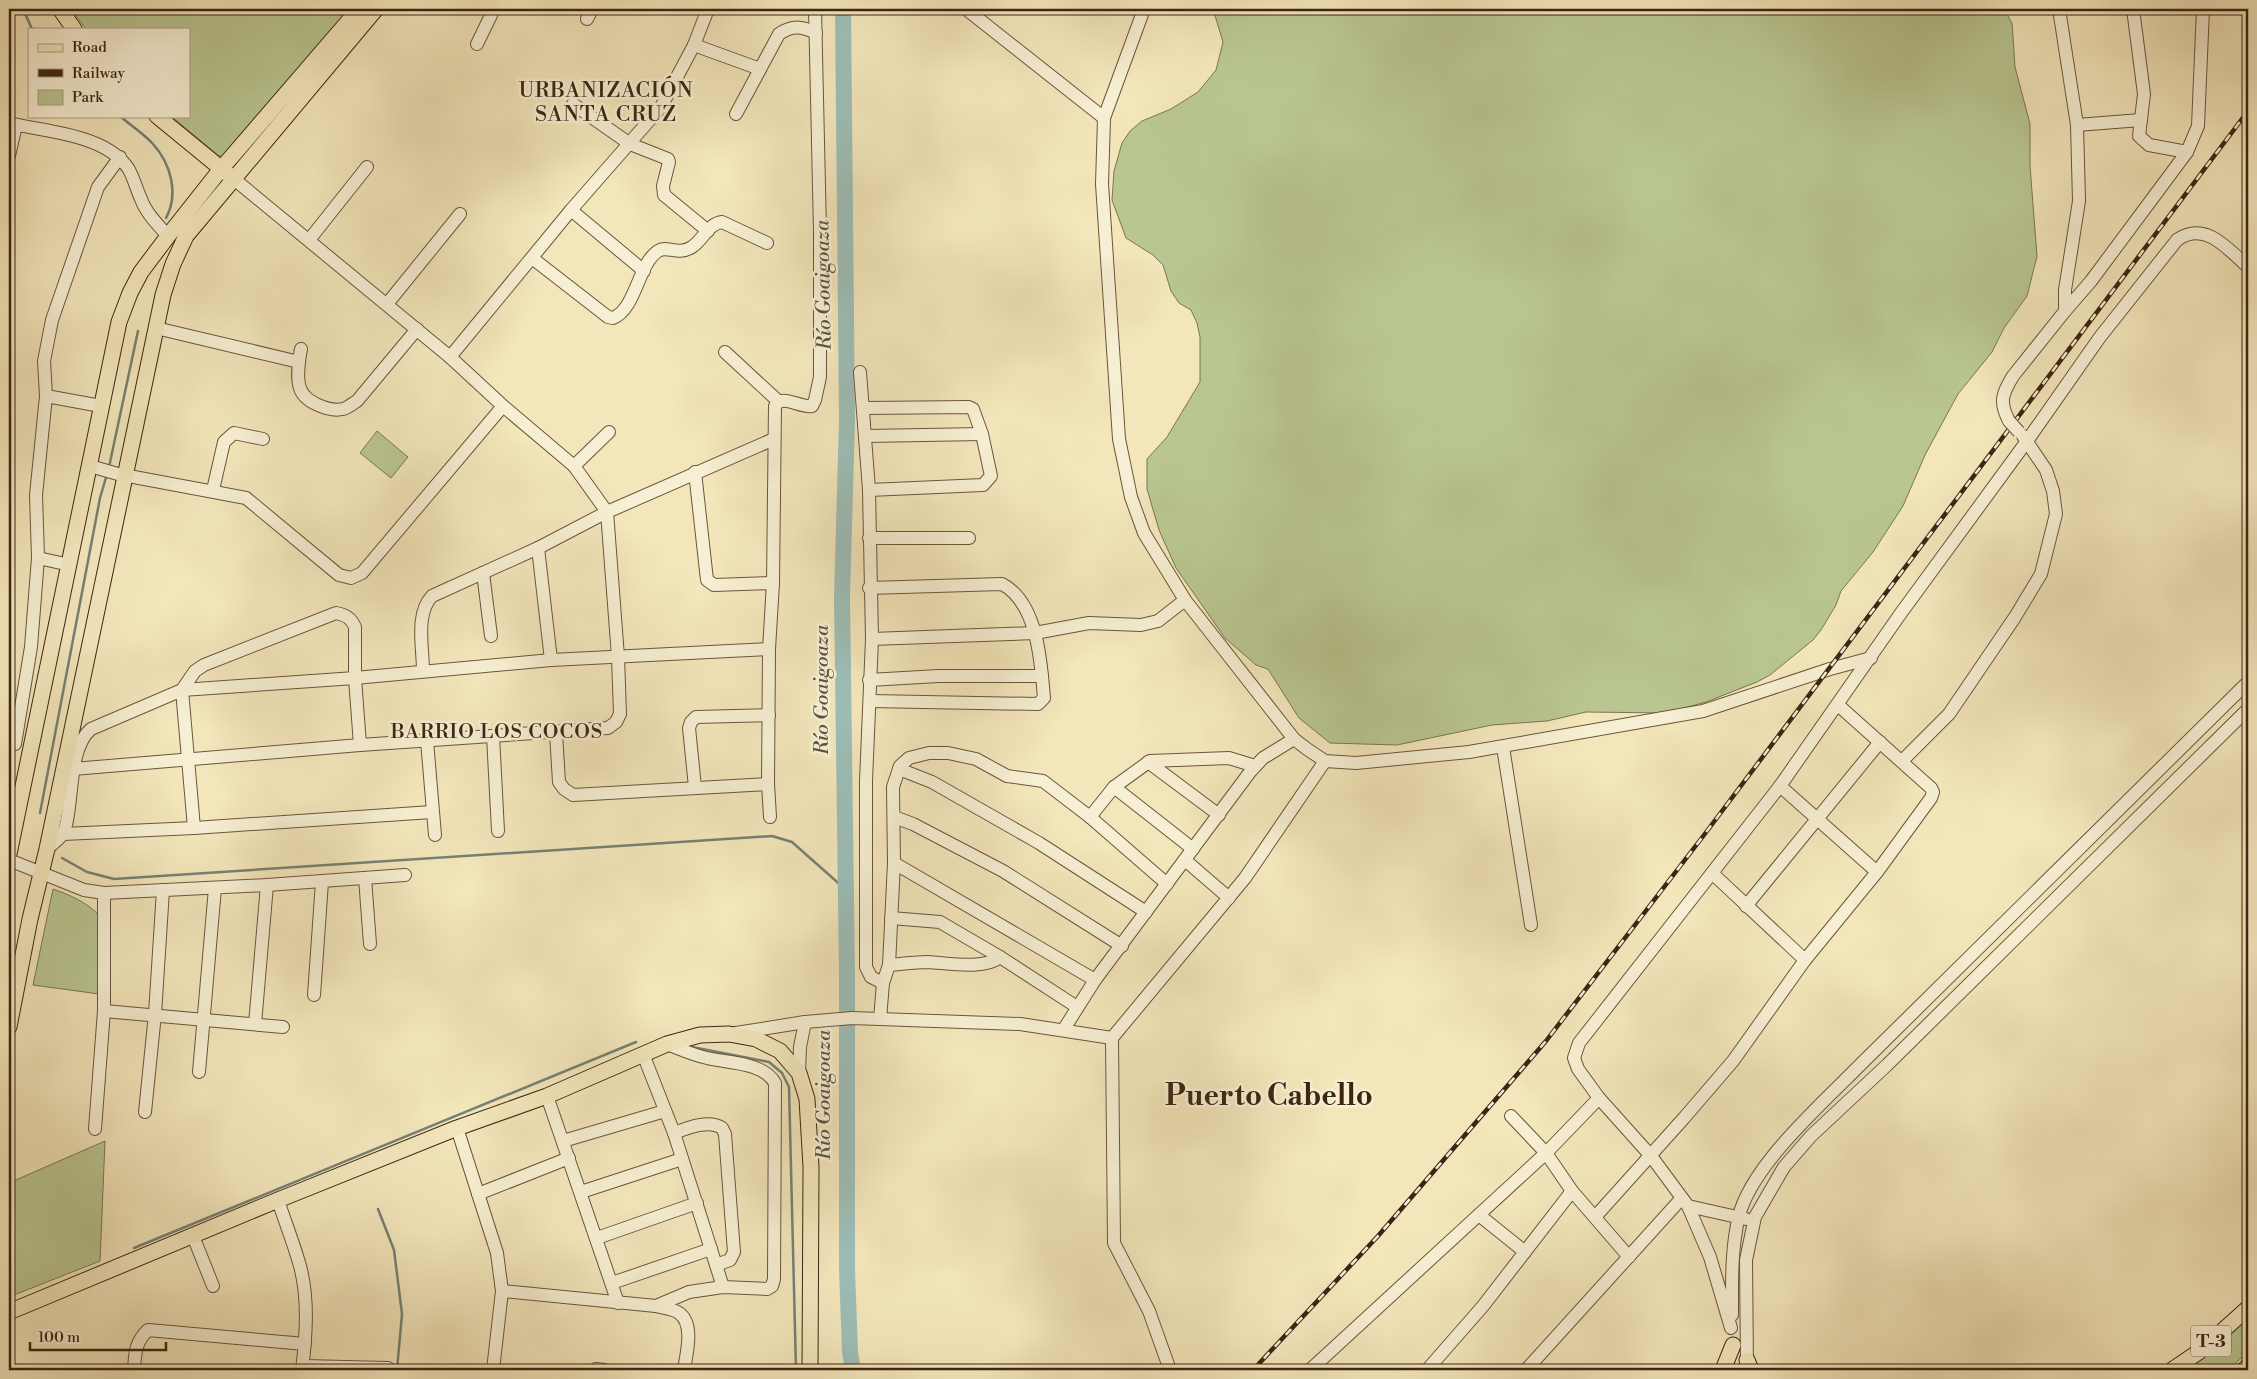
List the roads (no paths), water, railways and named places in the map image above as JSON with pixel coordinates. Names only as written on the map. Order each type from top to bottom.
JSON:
[{"type":"main road","points":[[60,9],[73,28]]},
{"type":"main road","points":[[9,854],[18,745],[70,565],[93,467],[102,406],[119,322],[130,292],[141,272],[222,169],[359,9]]},
{"type":"main road","points":[[9,1027],[30,919],[47,849],[121,475],[168,280],[186,236],[376,9]]},
{"type":"main road","points":[[159,118],[234,178]]},
{"type":"main road","points":[[9,1312],[457,1128],[547,1096],[667,1044],[700,1035],[729,1034],[756,1039],[780,1051],[799,1073],[807,1099],[811,1166],[810,1370]]},
{"type":"main road","name":"T-3","points":[[2172,1370],[2200,1351],[2248,1308]]},
{"type":"main road","points":[[1723,1370],[1733,1345]]},
{"type":"main road","points":[[2244,1370],[2248,1366]]},
{"type":"street","points":[[477,44],[494,9]]},
{"type":"street","points":[[450,357],[571,210],[661,107],[694,45],[708,9]]},
{"type":"street","points":[[770,817],[768,784],[769,649],[773,583],[774,409],[778,402],[783,400],[812,406],[820,377],[815,9]]},
{"type":"street","points":[[966,9],[1104,118]]},
{"type":"street","points":[[1144,9],[1104,118],[1102,184],[1119,440],[1131,497],[1144,533],[1185,600],[1294,738],[1307,750],[1325,761],[1356,763],[1503,747],[1548,736],[1703,711],[1830,669],[1871,658]]},
{"type":"street","points":[[2059,9],[2077,125],[2079,201],[2065,290],[2065,311]]},
{"type":"street","points":[[2133,9],[2144,94],[2139,136],[2148,145],[2187,152]]},
{"type":"street","points":[[1902,761],[1949,714],[2015,617],[2041,574],[2056,514],[2053,491],[2046,470],[2023,436],[2009,421],[2002,408],[2003,397],[2006,387],[2013,376],[2091,281],[2187,152],[2198,126],[2203,9]]},
{"type":"street","points":[[736,114],[779,34],[795,27],[804,28],[816,33]]},
{"type":"street","points":[[694,45],[760,69]]},
{"type":"street","points":[[573,104],[630,144],[668,159],[670,162],[663,186],[664,195],[708,231]]},
{"type":"street","points":[[2077,125],[2141,120]]},
{"type":"street","points":[[9,156],[12,124],[95,142],[120,157],[136,182],[145,207],[168,236]]},
{"type":"street","points":[[18,745],[31,647],[38,558],[36,495],[46,396],[44,361],[52,320],[98,187],[120,157]]},
{"type":"street","points":[[309,240],[367,167]]},
{"type":"street","points":[[73,768],[188,761],[360,745],[608,728],[616,722],[620,714],[618,657],[607,512],[574,466],[417,329],[234,178]]},
{"type":"street","points":[[571,210],[644,271]]},
{"type":"street","points":[[387,304],[460,214]]},
{"type":"street","points":[[532,258],[611,318],[616,317],[622,310],[644,271],[659,250],[685,251],[696,244],[715,224],[725,223],[767,243]]},
{"type":"street","points":[[1731,1328],[1710,1257],[1684,1202],[1651,1156],[1599,1098],[1578,1069],[1574,1058],[1579,1043],[1780,786],[1871,658],[2023,436],[2177,240],[2185,234],[2194,232],[2210,235],[2248,267]]},
{"type":"street","points":[[156,328],[300,355],[300,389],[310,401],[330,408],[344,408],[357,401],[417,329]]},
{"type":"street","points":[[725,352],[778,402]]},
{"type":"street","points":[[860,372],[869,490],[872,639],[866,782],[866,968],[871,977],[883,983]]},
{"type":"street","points":[[46,396],[102,406]]},
{"type":"street","points":[[93,467],[121,475],[212,490],[246,498],[339,575],[351,578],[362,573],[503,406]]},
{"type":"street","points":[[864,408],[970,407],[976,413],[991,476],[983,485],[869,490]]},
{"type":"street","points":[[574,466],[609,432]]},
{"type":"street","points":[[212,490],[224,442],[228,436],[234,433],[263,439]]},
{"type":"street","points":[[866,436],[982,434]]},
{"type":"street","points":[[424,671],[422,612],[425,603],[432,596],[538,548],[607,512],[695,472],[774,440]]},
{"type":"street","points":[[695,472],[707,580],[714,585],[773,583]]},
{"type":"street","points":[[869,538],[968,538]]},
{"type":"street","points":[[538,548],[551,660]]},
{"type":"street","points":[[38,558],[70,565]]},
{"type":"street","points":[[483,573],[491,636]]},
{"type":"street","points":[[870,588],[1002,584],[1018,596],[1035,633],[1044,698],[1038,704],[870,701]]},
{"type":"street","points":[[872,639],[1035,633],[1089,623],[1142,625],[1158,621],[1185,600]]},
{"type":"street","points":[[194,828],[182,690],[195,671],[204,665],[336,613],[348,618],[355,627],[355,678],[360,745]]},
{"type":"street","points":[[47,849],[63,834],[73,768],[82,739],[91,729],[182,690],[355,678],[551,660],[769,649]]},
{"type":"street","points":[[869,680],[938,676],[1042,676]]},
{"type":"street","points":[[1733,1370],[1731,1328],[1732,1258],[1739,1217],[1744,1202],[1766,1164],[1799,1127],[1862,1063],[2084,846],[2248,682]]},
{"type":"street","points":[[1595,1217],[1651,1156],[1733,1061],[1805,960],[1877,872],[1932,798],[1933,792],[1931,788],[1838,705]]},
{"type":"street","points":[[1748,1367],[1746,1260],[1754,1222],[1784,1166],[1811,1136],[1875,1076],[2248,709]]},
{"type":"street","points":[[695,786],[689,728],[691,722],[696,718],[769,715]]},
{"type":"street","points":[[2204,726],[2217,740]]},
{"type":"street","points":[[556,733],[559,782],[564,789],[573,795],[695,786],[768,784]]},
{"type":"street","points":[[493,736],[498,831]]},
{"type":"street","points":[[1064,1030],[1095,980],[1255,766],[1263,758],[1294,738]]},
{"type":"street","points":[[427,741],[435,835]]},
{"type":"street","points":[[1746,906],[1880,742]]},
{"type":"street","points":[[1503,747],[1531,925]]},
{"type":"street","points":[[880,1019],[883,983],[889,965],[892,918],[894,863],[893,787],[899,769],[908,758],[948,753],[976,758],[1003,775],[1044,781],[1090,817],[1167,884]]},
{"type":"street","points":[[1090,817],[1114,787],[1148,762],[1229,758],[1255,766]]},
{"type":"street","points":[[1170,1370],[1149,1311],[1114,1243],[1112,1038],[1245,878],[1325,761]]},
{"type":"street","points":[[1148,762],[1219,815]]},
{"type":"street","points":[[899,769],[932,782],[1039,843],[1146,912]]},
{"type":"street","points":[[1780,786],[1877,872]]},
{"type":"street","points":[[1114,787],[1193,849]]},
{"type":"street","points":[[63,834],[194,828],[432,812]]},
{"type":"street","points":[[894,817],[913,824],[1003,871],[1122,946]]},
{"type":"street","points":[[2084,846],[2096,859]]},
{"type":"street","points":[[9,860],[84,890],[104,893],[322,882],[405,875]]},
{"type":"street","points":[[1185,860],[1229,898]]},
{"type":"street","points":[[894,863],[1095,980]]},
{"type":"street","points":[[2059,870],[2072,882]]},
{"type":"street","points":[[1712,873],[1805,960]]},
{"type":"street","points":[[365,878],[370,944]]},
{"type":"street","points":[[314,996],[322,882]]},
{"type":"street","points":[[255,1024],[267,885]]},
{"type":"street","points":[[199,1072],[215,888]]},
{"type":"street","points":[[145,1112],[155,1014],[163,890]]},
{"type":"street","points":[[96,1129],[104,1011],[104,893]]},
{"type":"street","points":[[892,918],[940,922],[1000,956],[1077,1007]]},
{"type":"street","points":[[889,965],[927,962],[988,963],[1000,956]]},
{"type":"street","points":[[1942,986],[1956,996]]},
{"type":"street","points":[[104,1011],[155,1014],[283,1028]]},
{"type":"street","points":[[729,1034],[828,1019],[852,1018],[1020,1024],[1112,1038]]},
{"type":"street","points":[[799,1073],[800,1047],[805,1022]]},
{"type":"street","points":[[656,1306],[689,1292],[723,1287],[767,1289],[774,1284],[775,1083],[772,1077],[759,1070],[707,1058],[667,1044]]},
{"type":"street","points":[[643,1054],[674,1133],[723,1287]]},
{"type":"street","points":[[1862,1063],[1875,1076]]},
{"type":"street","points":[[547,1096],[618,1302]]},
{"type":"street","points":[[1310,1370],[1546,1153],[1599,1098]]},
{"type":"street","points":[[564,1141],[665,1111]]},
{"type":"street","points":[[1511,1116],[1546,1153],[1572,1191],[1629,1256]]},
{"type":"street","points":[[674,1133],[687,1128],[715,1125],[722,1128],[725,1134],[734,1252],[730,1260],[716,1265]]},
{"type":"street","points":[[457,1128],[497,1253],[502,1291],[493,1370]]},
{"type":"street","points":[[478,1194],[569,1158]]},
{"type":"street","points":[[581,1192],[682,1158]]},
{"type":"street","points":[[1426,1370],[1483,1306],[1572,1191]]},
{"type":"street","points":[[278,1200],[300,1266],[304,1289],[305,1344],[303,1368],[388,1368]]},
{"type":"street","points":[[1684,1202],[1754,1222]]},
{"type":"street","points":[[1526,1370],[1629,1256],[1684,1202]]},
{"type":"street","points":[[596,1238],[697,1203]]},
{"type":"street","points":[[1479,1215],[1525,1252]]},
{"type":"street","points":[[194,1236],[213,1286]]},
{"type":"street","points":[[612,1283],[710,1249]]},
{"type":"street","points":[[502,1291],[656,1306],[679,1313],[686,1323],[688,1334],[684,1370]]},
{"type":"street","points":[[134,1370],[136,1346],[141,1336],[148,1330],[305,1344]]},
{"type":"waterway","points":[[23,9],[32,28]]},
{"type":"waterway","name":"Río Goaigoaza","points":[[843,9],[847,420],[842,597],[847,975],[847,1269],[850,1352],[853,1370]]},
{"type":"waterway","points":[[122,118],[149,140],[159,152],[168,170],[171,180],[172,199],[166,218]]},
{"type":"waterway","points":[[109,467],[138,331]]},
{"type":"waterway","points":[[40,813],[100,498],[107,474]]},
{"type":"waterway","points":[[62,858],[87,872],[114,879],[772,836],[792,842],[845,889]]},
{"type":"waterway","points":[[134,1248],[636,1042]]},
{"type":"waterway","points":[[687,1046],[769,1062],[782,1073],[789,1087],[796,1370]]},
{"type":"waterway","points":[[378,1209],[394,1250],[402,1314],[397,1370]]},
{"type":"railway","points":[[1253,1370],[1378,1236],[1546,1041],[1704,835],[2248,111]]},
{"type":"district","name":"URBANIZACIÓN SANTA CRUZ","points":[[606,103]]},
{"type":"district","name":"BARRIO LOS COCOS","points":[[497,732]]},
{"type":"district","name":"Puerto Cabello","points":[[1269,1096]]}]
